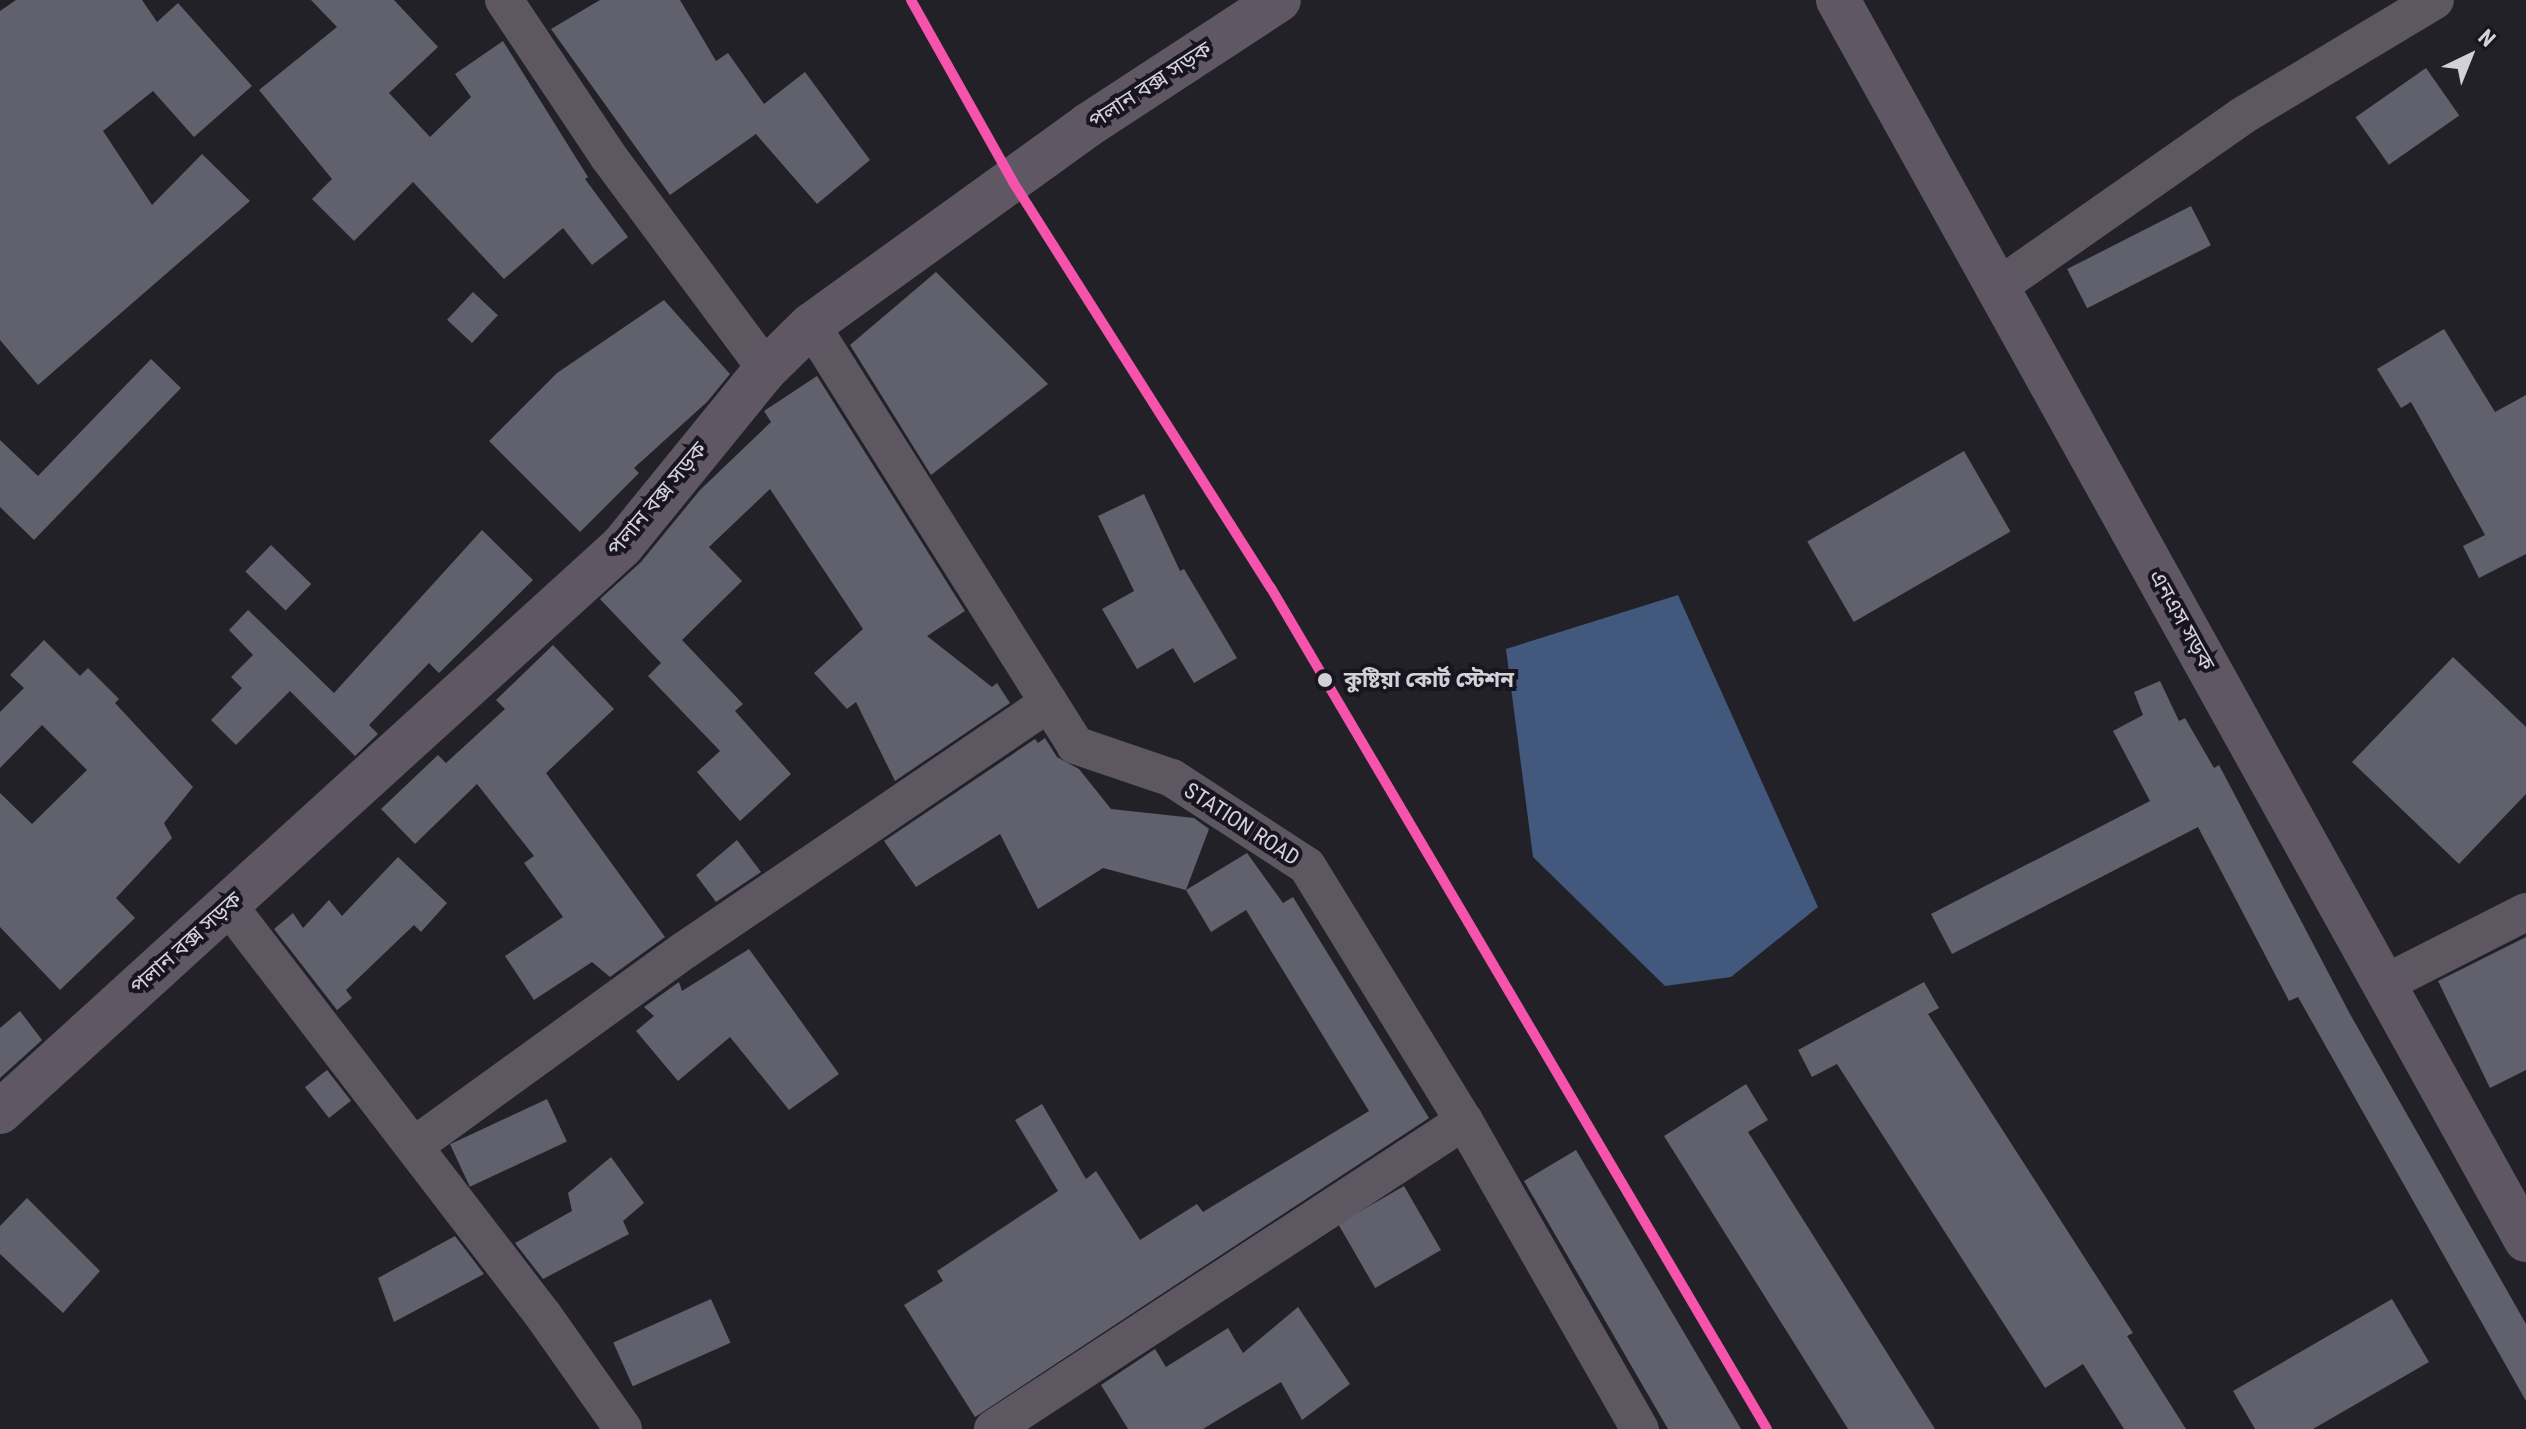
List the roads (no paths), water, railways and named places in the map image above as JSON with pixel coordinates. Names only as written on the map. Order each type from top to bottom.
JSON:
[{"type":"main road","name":"পলান বক্স সড়ক","points":[[0,1112],[622,546],[766,369],[811,325],[1088,125],[1279,0]]},
{"type":"main road","name":"এনএস সড়ক","points":[[1838,0],[2526,1240]]},
{"type":"street","points":[[504,0],[608,156],[766,369]]},
{"type":"street","points":[[1998,287],[2242,116],[2435,0]]},
{"type":"street","name":"STATION ROAD","points":[[811,325],[1075,745],[1172,778],[1307,866],[1464,1121],[1640,1429]]},
{"type":"street","points":[[414,1146],[685,950],[1049,703]]},
{"type":"street","points":[[228,905],[414,1146],[623,1429]]},
{"type":"street","points":[[2384,984],[2526,912]]},
{"type":"street","points":[[993,1429],[1464,1121]]},
{"type":"water","points":[[1678,595],[1818,907],[1731,977],[1665,986],[1533,857],[1506,649]]},
{"type":"place","name":"কুষ্টিয়া কোর্ট স্টেশন","points":[[1325,680]]}]
